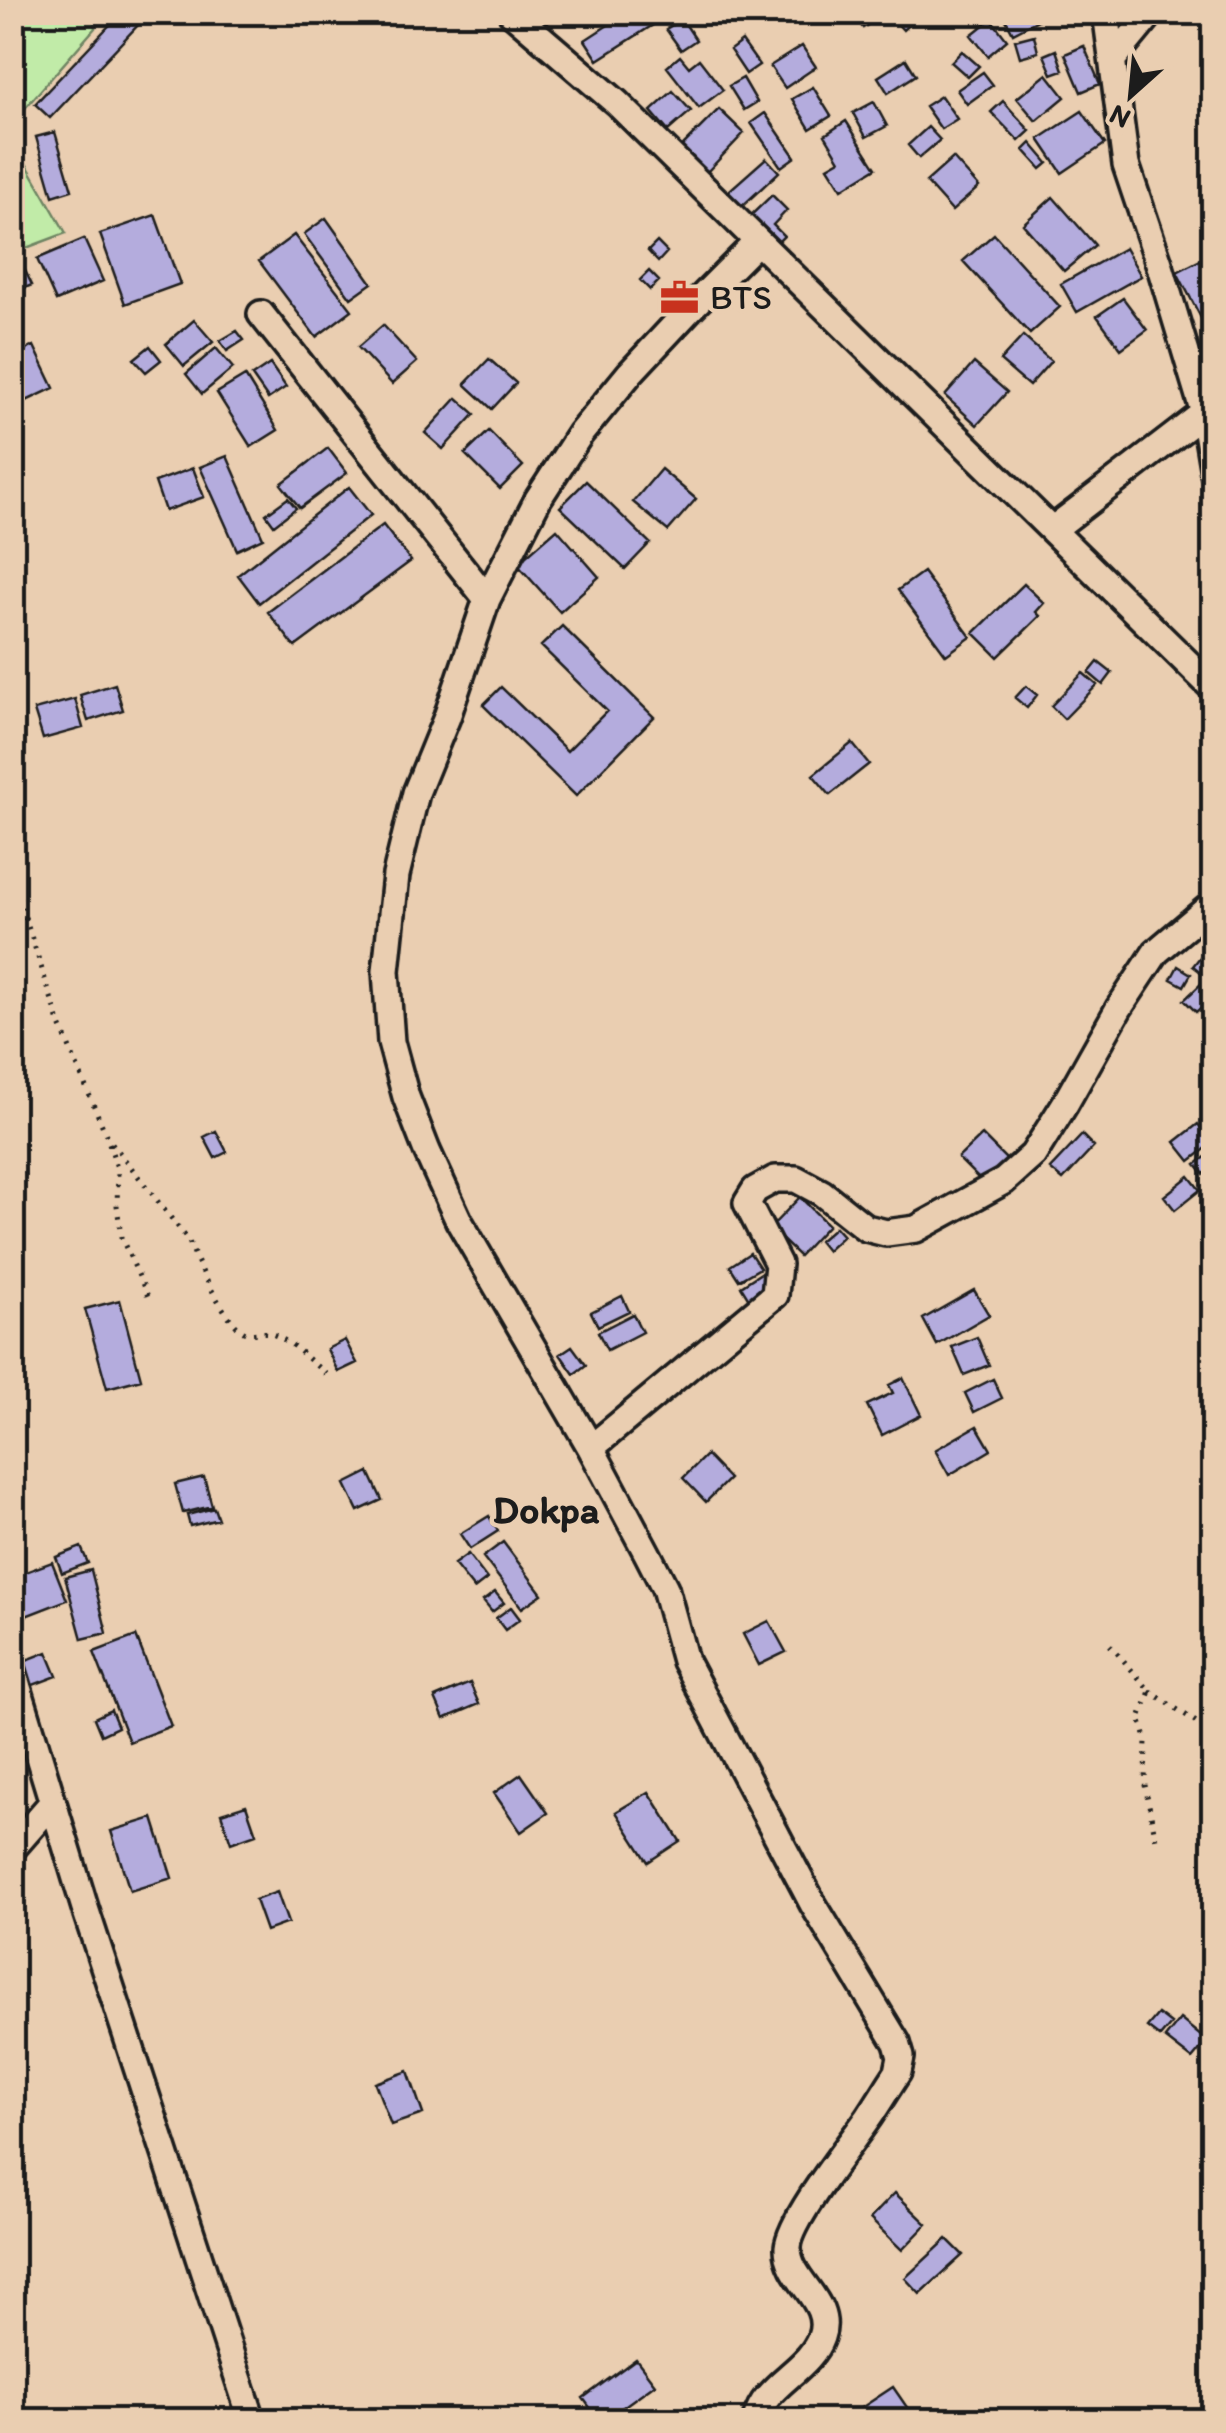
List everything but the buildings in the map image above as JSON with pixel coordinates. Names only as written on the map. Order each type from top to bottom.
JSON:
[{"type":"street","points":[[511,12],[617,104],[1214,689]]},
{"type":"street","points":[[1106,12],[1126,165],[1204,412],[1214,473]]},
{"type":"street","points":[[1114,58],[1152,12]]},
{"type":"street","points":[[756,2420],[769,2396],[813,2351],[824,2326],[822,2312],[792,2266],[788,2247],[793,2230],[898,2072],[901,2057],[813,1904],[685,1661],[665,1588],[591,1448],[459,1221],[406,1097],[391,1042],[386,971],[396,875],[416,793],[447,718],[486,599],[538,499],[580,434],[654,348],[757,242]]},
{"type":"street","points":[[261,314],[486,599]]},
{"type":"street","points":[[1052,530],[1204,412]]},
{"type":"street","points":[[591,1448],[775,1296],[778,1264],[748,1202],[755,1190],[775,1180],[796,1179],[822,1193],[866,1228],[886,1234],[916,1229],[1004,1182],[1032,1155],[1118,1008],[1156,952],[1214,903]]},
{"type":"street","points":[[12,1668],[84,1908],[252,2420]]},
{"type":"street","points":[[12,1849],[53,1802]]},
{"type":"path","points":[[12,877],[60,1025],[118,1171],[120,1237],[152,1303]]},
{"type":"path","points":[[107,1137],[189,1241],[194,1259],[240,1330],[248,1334],[270,1333],[326,1374]]},
{"type":"path","points":[[1110,1645],[1150,1691],[1214,1734]]},
{"type":"path","points":[[1150,1691],[1140,1718],[1146,1738],[1146,1785],[1156,1840]]},
{"type":"green space","points":[[13,12],[92,13],[95,28],[20,114],[23,158],[66,233],[13,253]]},
{"type":"place","name":"BTS","points":[[680,297]]},
{"type":"district","name":"Dokpa","points":[[546,1509]]}]
